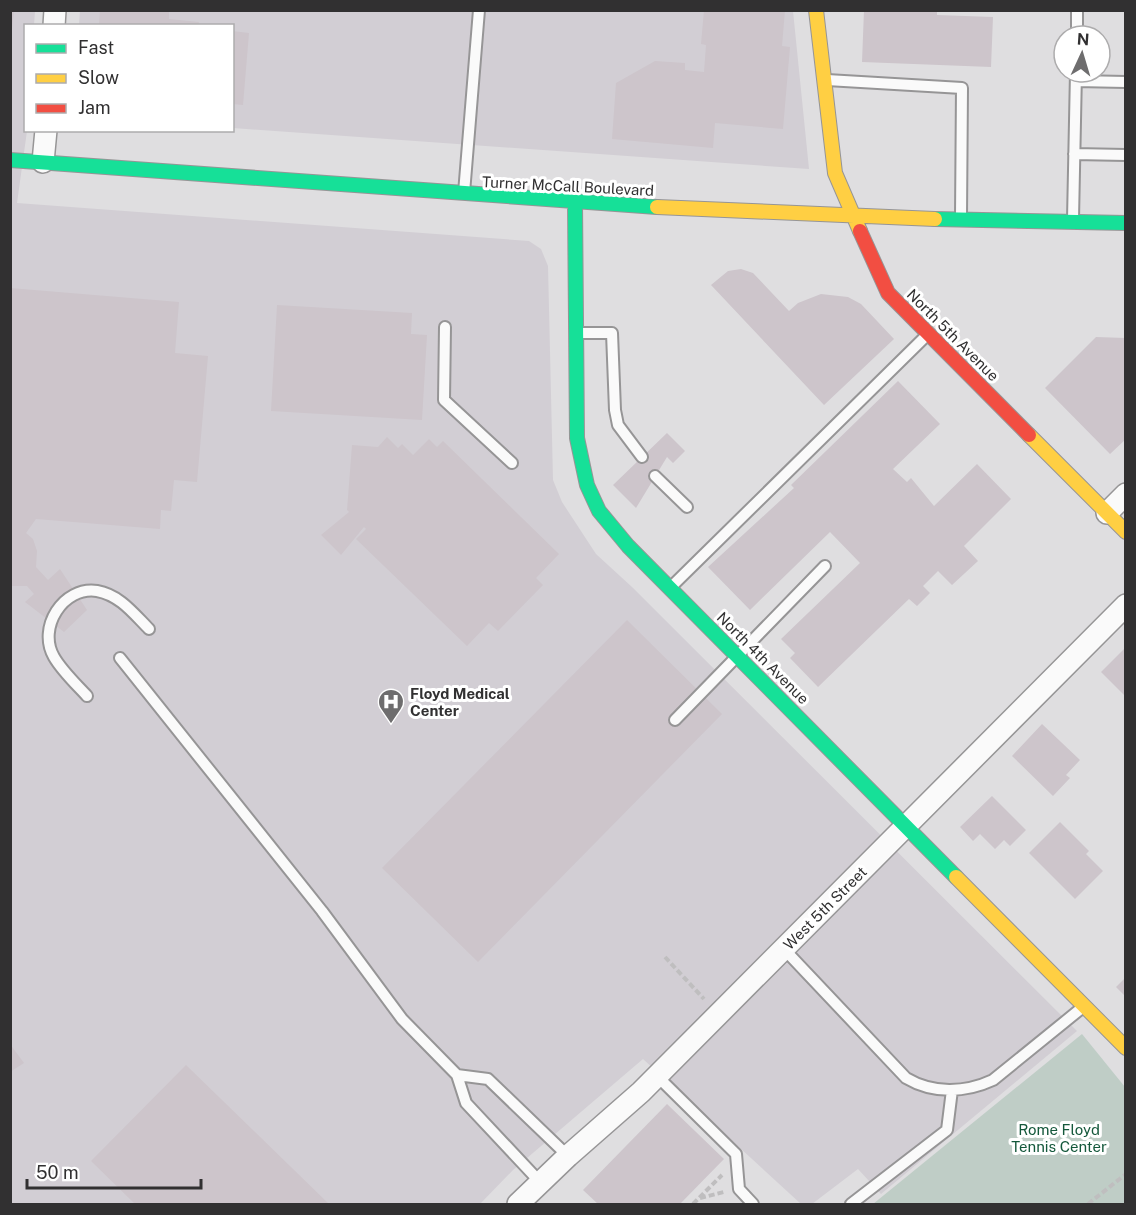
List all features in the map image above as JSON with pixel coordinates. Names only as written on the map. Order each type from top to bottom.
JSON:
[{"type":"street","name":"North 5th Avenue","points":[[816,10],[835,173],[888,293],[1125,532]]},
{"type":"street","points":[[44,162],[46,132]]},
{"type":"street","name":"Turner McCall Boulevard","points":[[10,160],[575,203],[853,217],[1125,223]]},
{"type":"street","name":"North 4th Avenue","points":[[575,203],[577,438],[587,485],[599,511],[628,546],[669,588],[1125,1048]]},
{"type":"street","points":[[1107,513],[1125,494]]},
{"type":"street","name":"West 5th Street","points":[[518,1204],[657,1076],[907,827],[1125,605]]},
{"type":"lane","points":[[464,196],[479,10]]},
{"type":"lane","points":[[824,80],[962,88],[961,220]]},
{"type":"lane","points":[[1073,222],[1076,84]]},
{"type":"lane","points":[[1074,154],[1125,155]]},
{"type":"lane","points":[[445,327],[444,400],[512,463]]},
{"type":"lane","points":[[576,333],[612,333],[615,410],[618,425],[642,457]]},
{"type":"lane","points":[[669,588],[928,334]]},
{"type":"lane","points":[[656,476],[687,507]]},
{"type":"lane","points":[[675,720],[825,566]]},
{"type":"lane","points":[[87,696],[54,657],[49,645],[48,631],[59,606],[73,596],[97,591],[116,598],[149,629]]},
{"type":"lane","points":[[120,658],[322,910],[402,1019],[457,1075],[466,1103],[540,1182]]},
{"type":"lane","points":[[784,949],[906,1078],[920,1086],[952,1090],[993,1080],[1084,1006]]},
{"type":"lane","points":[[457,1075],[488,1079],[568,1156]]},
{"type":"lane","points":[[657,1076],[736,1154],[739,1188],[753,1204]]},
{"type":"lane","points":[[851,1204],[947,1130],[952,1090]]},
{"type":"path","points":[[665,957],[719,1014]]},
{"type":"path","points":[[693,1204],[736,1160]]},
{"type":"path","points":[[1088,1204],[1125,1174]]},
{"type":"path","points":[[699,1198],[739,1188]]},
{"type":"shaded area","points":[[80,10],[793,11],[809,169],[234,128],[234,24],[79,24]]},
{"type":"shaded area","name":"Floyd Medical Center","points":[[10,11],[35,11],[34,24],[24,24],[24,132],[27,132],[17,203],[529,241],[541,249],[548,266],[553,480],[562,502],[596,554],[632,587],[1077,1031],[881,1194],[858,1169],[812,1204],[801,1204],[643,1059],[513,1170],[480,1204],[11,1204]]},
{"type":"green space","name":"Rome Floyd Tennis Center","points":[[1082,1034],[1125,1087],[1125,1204],[873,1204]]},
{"type":"building","points":[[10,10],[14,10],[12,30],[10,29]]},
{"type":"building","points":[[100,10],[169,10],[169,19],[199,22],[198,24],[99,24]]},
{"type":"building","points":[[704,10],[785,10],[782,46],[790,47],[783,129],[715,123],[713,148],[612,139],[616,83],[655,61],[685,63],[685,70],[704,72],[706,45],[701,44]]},
{"type":"building","points":[[864,10],[937,10],[937,15],[993,17],[991,67],[862,62]]},
{"type":"building","points":[[234,31],[249,33],[243,105],[234,104]]},
{"type":"building","points":[[741,269],[753,273],[789,311],[798,303],[821,294],[848,297],[861,304],[894,339],[824,405],[711,285],[728,271]]},
{"type":"building","points":[[10,288],[179,302],[175,353],[208,356],[197,482],[174,480],[171,511],[161,510],[160,529],[36,519],[26,533],[33,539],[37,551],[36,567],[48,580],[60,569],[87,610],[64,632],[25,602],[34,594],[27,586],[10,586]]},
{"type":"building","points":[[277,305],[412,313],[411,334],[427,335],[422,420],[271,411]]},
{"type":"building","points":[[1096,337],[1126,338],[1126,439],[1110,454],[1045,388]]},
{"type":"building","points":[[898,381],[940,424],[893,469],[907,482],[911,478],[934,506],[977,464],[1011,499],[964,546],[978,561],[952,585],[938,571],[923,586],[930,593],[917,606],[909,599],[818,687],[790,658],[795,653],[781,639],[860,563],[830,532],[750,610],[708,567],[794,488],[791,485]]},
{"type":"building","points":[[667,433],[685,451],[673,463],[667,457],[636,508],[613,485]]},
{"type":"building","points":[[387,437],[398,448],[402,444],[413,455],[429,439],[437,447],[443,441],[559,554],[536,578],[543,585],[498,631],[489,623],[467,646],[356,539],[366,529],[364,527],[341,555],[321,535],[349,512],[347,510],[352,445],[378,447]]},
{"type":"building","points":[[627,620],[722,714],[478,962],[382,868]]},
{"type":"building","points":[[1126,647],[1126,697],[1101,672]]},
{"type":"building","points":[[1042,724],[1080,760],[1066,775],[1070,778],[1053,796],[1012,756]]},
{"type":"building","points":[[992,796],[1026,830],[1010,846],[1004,840],[995,849],[980,834],[973,841],[960,827]]},
{"type":"building","points":[[1060,822],[1089,851],[1086,854],[1103,871],[1075,899],[1029,853]]},
{"type":"building","points":[[1126,977],[1126,997],[1116,987]]},
{"type":"building","points":[[10,1044],[24,1063],[10,1072]]},
{"type":"building","points":[[186,1065],[329,1204],[135,1204],[91,1161]]},
{"type":"building","points":[[667,1104],[724,1159],[680,1204],[598,1204],[583,1190]]},
{"type":"traffic: fast","points":[[10,160],[657,207]]},
{"type":"traffic: fast","points":[[575,203],[577,438],[587,485],[599,511],[628,546],[956,877]]},
{"type":"traffic: fast","points":[[935,219],[1126,223]]},
{"type":"traffic: slow","points":[[816,10],[835,173],[860,231]]},
{"type":"traffic: slow","points":[[657,207],[935,219]]},
{"type":"traffic: slow","points":[[1029,435],[1126,532]]},
{"type":"traffic: slow","points":[[956,877],[1126,1048]]},
{"type":"traffic: jam","points":[[860,231],[888,293],[1029,435]]},
{"type":"place","name":"Floyd Medical Center","points":[[391,725]]}]
